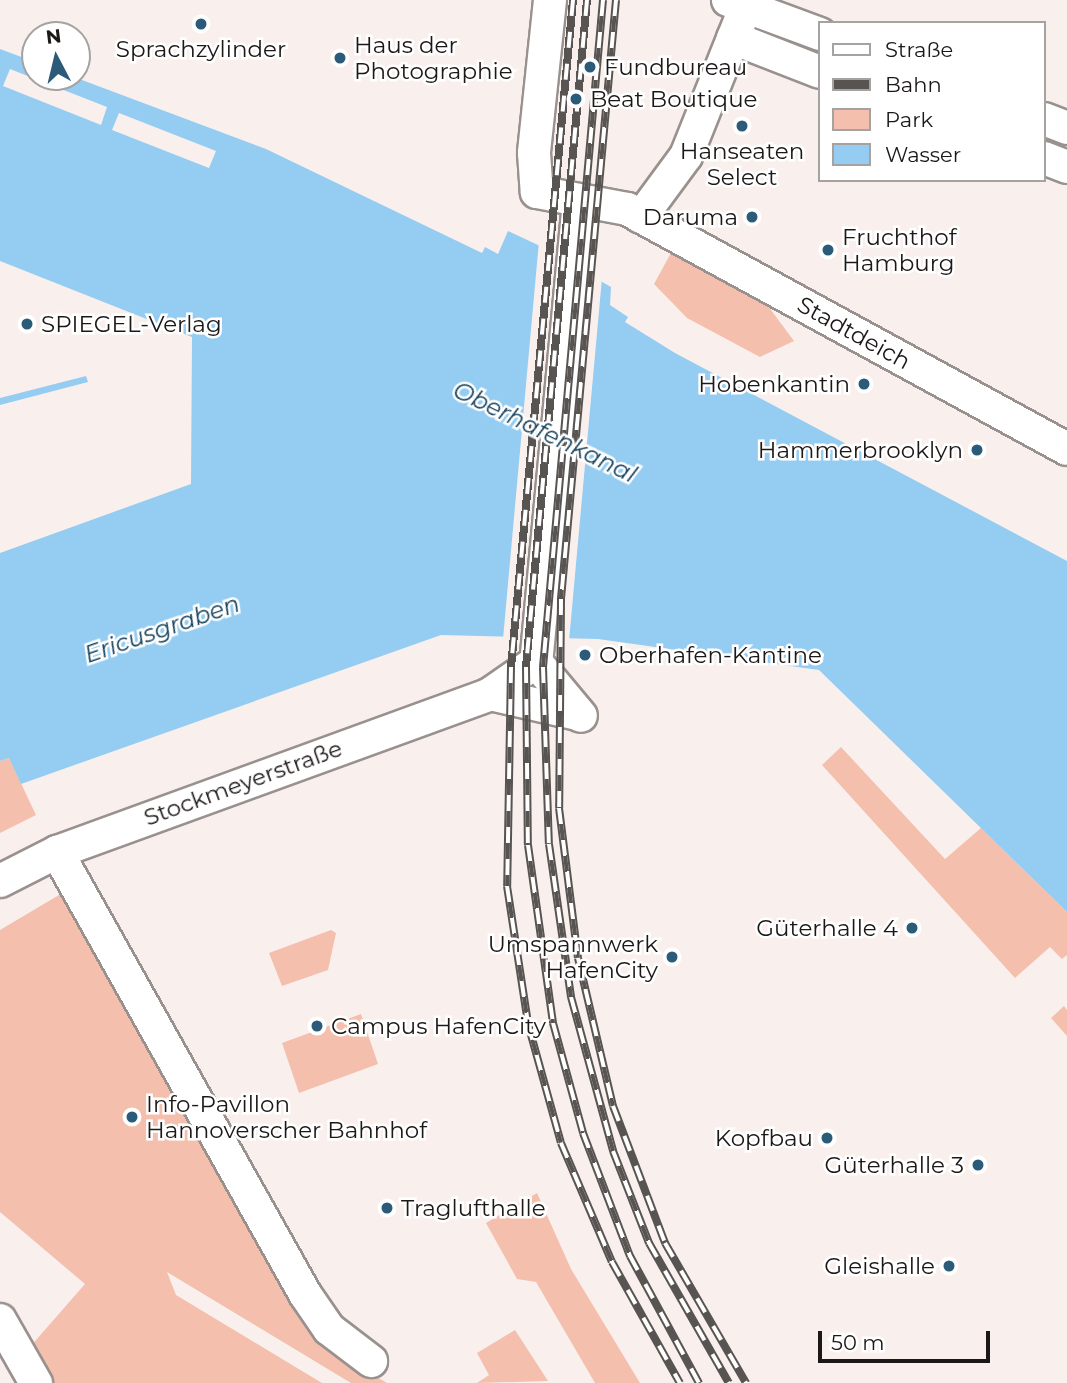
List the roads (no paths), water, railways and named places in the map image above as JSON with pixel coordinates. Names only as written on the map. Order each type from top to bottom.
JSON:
[{"type":"street","name":"Stadtdeich","points":[[550,0],[533,184],[545,198],[579,201],[642,217],[1067,449]]},
{"type":"street","points":[[642,217],[686,156],[733,38],[737,3],[818,33]]},
{"type":"street","points":[[733,38],[818,71]]},
{"type":"street","points":[[1046,120],[1067,128]]},
{"type":"street","points":[[1046,159],[1067,167]]},
{"type":"street","points":[[490,694],[581,716],[537,649],[579,201]]},
{"type":"street","name":"Stockmeyerstraße","points":[[0,881],[57,852],[490,694],[537,649]]},
{"type":"street","points":[[57,852],[305,1294],[329,1329],[371,1360]]},
{"type":"street","points":[[5,1339],[36,1383]]},
{"type":"water","points":[[0,49],[21,57],[21,91],[91,91],[91,83],[266,149],[482,253],[485,247],[498,254],[508,231],[538,245],[611,287],[610,305],[628,317],[625,322],[675,353],[1067,561],[1067,912],[819,670],[598,639],[441,635],[21,784],[9,758],[0,761],[0,553],[191,484],[192,337],[0,261]]},
{"type":"water","points":[[86,376],[88,382],[0,405],[0,398]]},
{"type":"railway","points":[[573,0],[511,667],[507,886],[528,1024],[561,1143],[612,1262],[680,1383]]},
{"type":"railway","points":[[587,0],[526,667],[528,845],[553,1023],[583,1133],[630,1256],[699,1383]]},
{"type":"railway","points":[[603,0],[543,667],[549,844],[571,997],[613,1151],[649,1243],[729,1383]]},
{"type":"railway","points":[[616,0],[561,599],[559,808],[578,958],[613,1106],[665,1243],[746,1383]]},
{"type":"place","name":"Sprachzylinder","points":[[201,24]]},
{"type":"place","name":"Haus der Photographie","points":[[340,58]]},
{"type":"place","name":"Fundbureau","points":[[590,67]]},
{"type":"place","name":"Beat Boutique","points":[[576,99]]},
{"type":"place","name":"Hanseaten Select","points":[[742,126]]},
{"type":"place","name":"Daruma","points":[[752,217]]},
{"type":"place","name":"Fruchthof Hamburg","points":[[828,250]]},
{"type":"place","name":"SPIEGEL-Verlag","points":[[27,324]]},
{"type":"place","name":"Hobenkantin","points":[[864,384]]},
{"type":"place","name":"Hammerbrooklyn","points":[[977,450]]},
{"type":"place","name":"Oberhafen-Kantine","points":[[585,655]]},
{"type":"place","name":"Güterhalle 4","points":[[912,928]]},
{"type":"place","name":"Umspannwerk HafenCity","points":[[672,957]]},
{"type":"place","name":"Campus HafenCity","points":[[317,1026]]},
{"type":"place","name":"Info-Pavillon Hannoverscher Bahnhof","points":[[132,1117]]},
{"type":"place","name":"Kopfbau","points":[[827,1138]]},
{"type":"place","name":"Güterhalle 3","points":[[978,1165]]},
{"type":"place","name":"Traglufthalle","points":[[387,1208]]},
{"type":"place","name":"Gleishalle","points":[[949,1266]]},
{"type":"water label","name":"Oberhafenkanal","points":[[545,432]]},
{"type":"water label","name":"Ericusgraben","points":[[162,629]]}]
